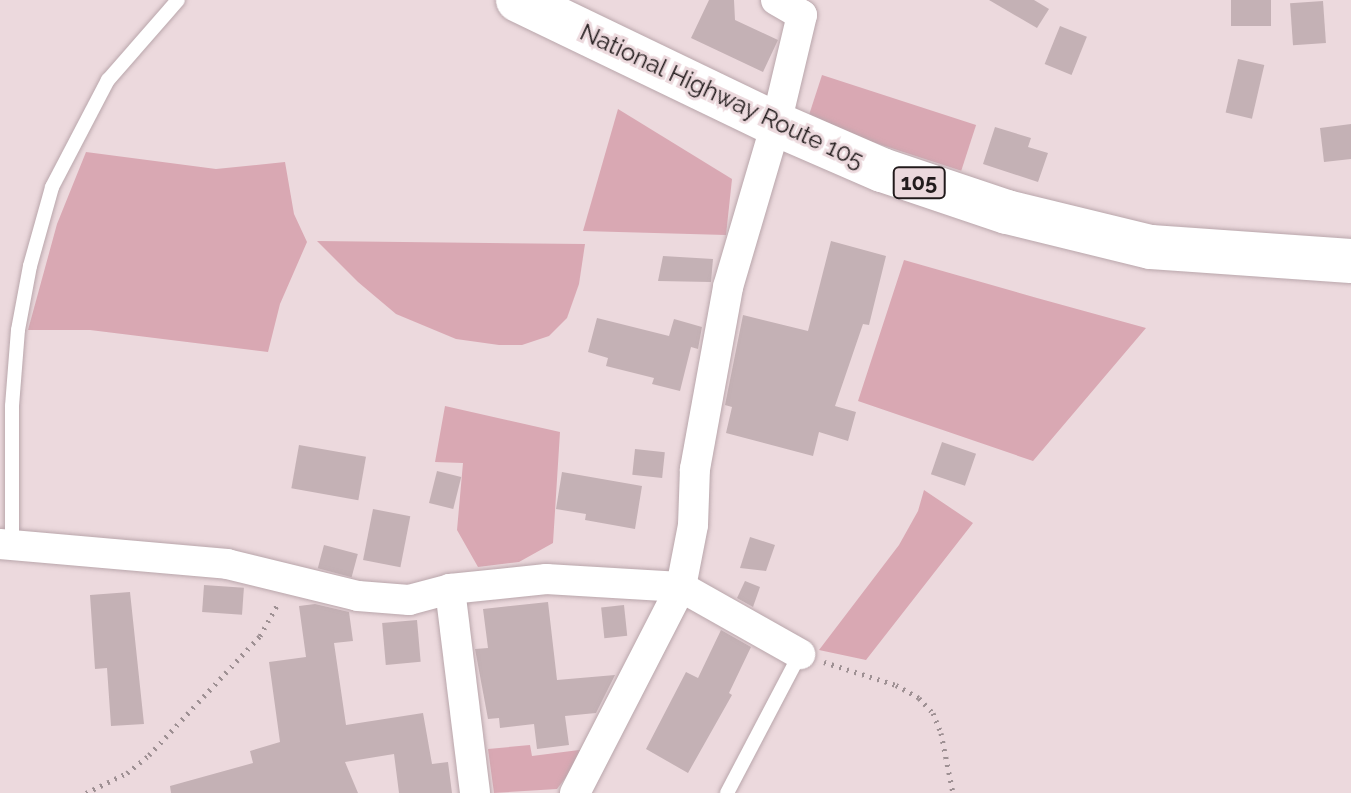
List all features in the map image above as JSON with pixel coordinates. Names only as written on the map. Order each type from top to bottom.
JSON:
[{"type":"highway","name":"National Highway Route 105","points":[[518,0],[776,124],[882,170],[1007,212],[1151,247],[1296,260],[1351,261]]},
{"type":"street","points":[[575,793],[681,587],[693,525],[695,469],[728,287],[814,8],[776,0]]},
{"type":"street","points":[[6,544],[227,564],[358,596],[409,600],[450,589],[546,579],[681,587],[800,654]]},
{"type":"street","points":[[450,589],[475,793]]},
{"type":"lane","points":[[6,544],[18,330],[30,266],[52,187],[108,80],[178,0]]},
{"type":"lane","points":[[727,793],[800,654]]},
{"type":"path","points":[[86,793],[127,773],[164,741],[260,636],[291,579]]},
{"type":"path","points":[[800,654],[896,685],[919,698],[933,713],[941,733],[953,793]]},
{"type":"shaded area","points":[[822,75],[976,125],[961,171],[807,121]]},
{"type":"shaded area","points":[[618,109],[732,179],[726,235],[583,231]]},
{"type":"shaded area","points":[[86,152],[216,169],[285,162],[294,214],[307,242],[280,304],[268,352],[90,330],[28,330],[57,224]]},
{"type":"shaded area","points":[[317,241],[585,244],[579,284],[567,318],[549,336],[522,345],[499,345],[456,339],[396,314]]},
{"type":"shaded area","points":[[904,260],[1146,328],[1033,461],[858,401]]},
{"type":"shaded area","points":[[445,406],[560,432],[553,543],[519,562],[478,567],[457,530],[463,463],[435,462]]},
{"type":"shaded area","points":[[924,490],[973,523],[866,660],[819,650],[899,545],[918,511]]},
{"type":"shaded area","points":[[530,745],[532,756],[587,749],[557,789],[494,793],[488,749]]},
{"type":"building","points":[[709,0],[734,0],[735,20],[778,40],[763,72],[691,38]]},
{"type":"building","points":[[989,0],[1034,0],[1049,9],[1037,28]]},
{"type":"building","points":[[1231,0],[1271,0],[1271,26],[1231,26]]},
{"type":"building","points":[[1323,1],[1326,43],[1293,45],[1290,3]]},
{"type":"building","points":[[1060,26],[1087,37],[1072,75],[1045,64]]},
{"type":"building","points":[[1238,59],[1264,65],[1252,119],[1226,113]]},
{"type":"building","points":[[1351,124],[1351,159],[1324,162],[1320,128]]},
{"type":"building","points":[[995,127],[1031,138],[1028,147],[1048,153],[1038,182],[983,164]]},
{"type":"building","points":[[831,241],[886,256],[869,325],[863,324],[835,406],[856,412],[848,441],[819,432],[813,456],[726,433],[732,407],[725,405],[743,315],[808,331]]},
{"type":"building","points":[[663,256],[713,259],[711,282],[658,281]]},
{"type":"building","points":[[597,318],[669,336],[674,319],[702,327],[698,349],[691,347],[680,391],[652,384],[654,378],[606,366],[608,358],[588,352]]},
{"type":"building","points":[[942,442],[976,454],[965,486],[931,474]]},
{"type":"building","points":[[299,445],[366,457],[358,500],[291,488]]},
{"type":"building","points":[[635,449],[665,452],[662,478],[632,475]]},
{"type":"building","points":[[437,471],[461,477],[453,509],[429,503]]},
{"type":"building","points":[[562,472],[642,486],[635,529],[585,520],[586,514],[556,509]]},
{"type":"building","points":[[373,509],[410,516],[400,567],[363,560]]},
{"type":"building","points":[[750,537],[775,545],[766,571],[740,568]]},
{"type":"building","points":[[324,545],[358,554],[352,577],[318,568]]},
{"type":"building","points":[[745,581],[760,587],[753,607],[737,598]]},
{"type":"building","points":[[204,585],[244,588],[242,615],[202,612]]},
{"type":"building","points":[[130,592],[144,724],[111,726],[107,668],[95,669],[90,595]]},
{"type":"building","points":[[548,602],[557,680],[615,675],[596,713],[565,716],[569,745],[537,749],[534,724],[500,728],[499,718],[488,719],[475,649],[488,648],[483,609]]},
{"type":"building","points":[[315,604],[349,612],[353,641],[334,643],[346,725],[423,713],[432,764],[448,762],[452,793],[399,793],[394,754],[345,762],[358,793],[171,793],[170,786],[253,763],[250,751],[280,742],[269,662],[306,657],[299,606]]},
{"type":"building","points":[[624,605],[627,636],[604,638],[601,607]]},
{"type":"building","points":[[417,620],[421,662],[386,665],[382,623]]},
{"type":"building","points":[[721,630],[751,647],[729,693],[732,695],[688,773],[646,749],[686,672],[698,678]]}]
